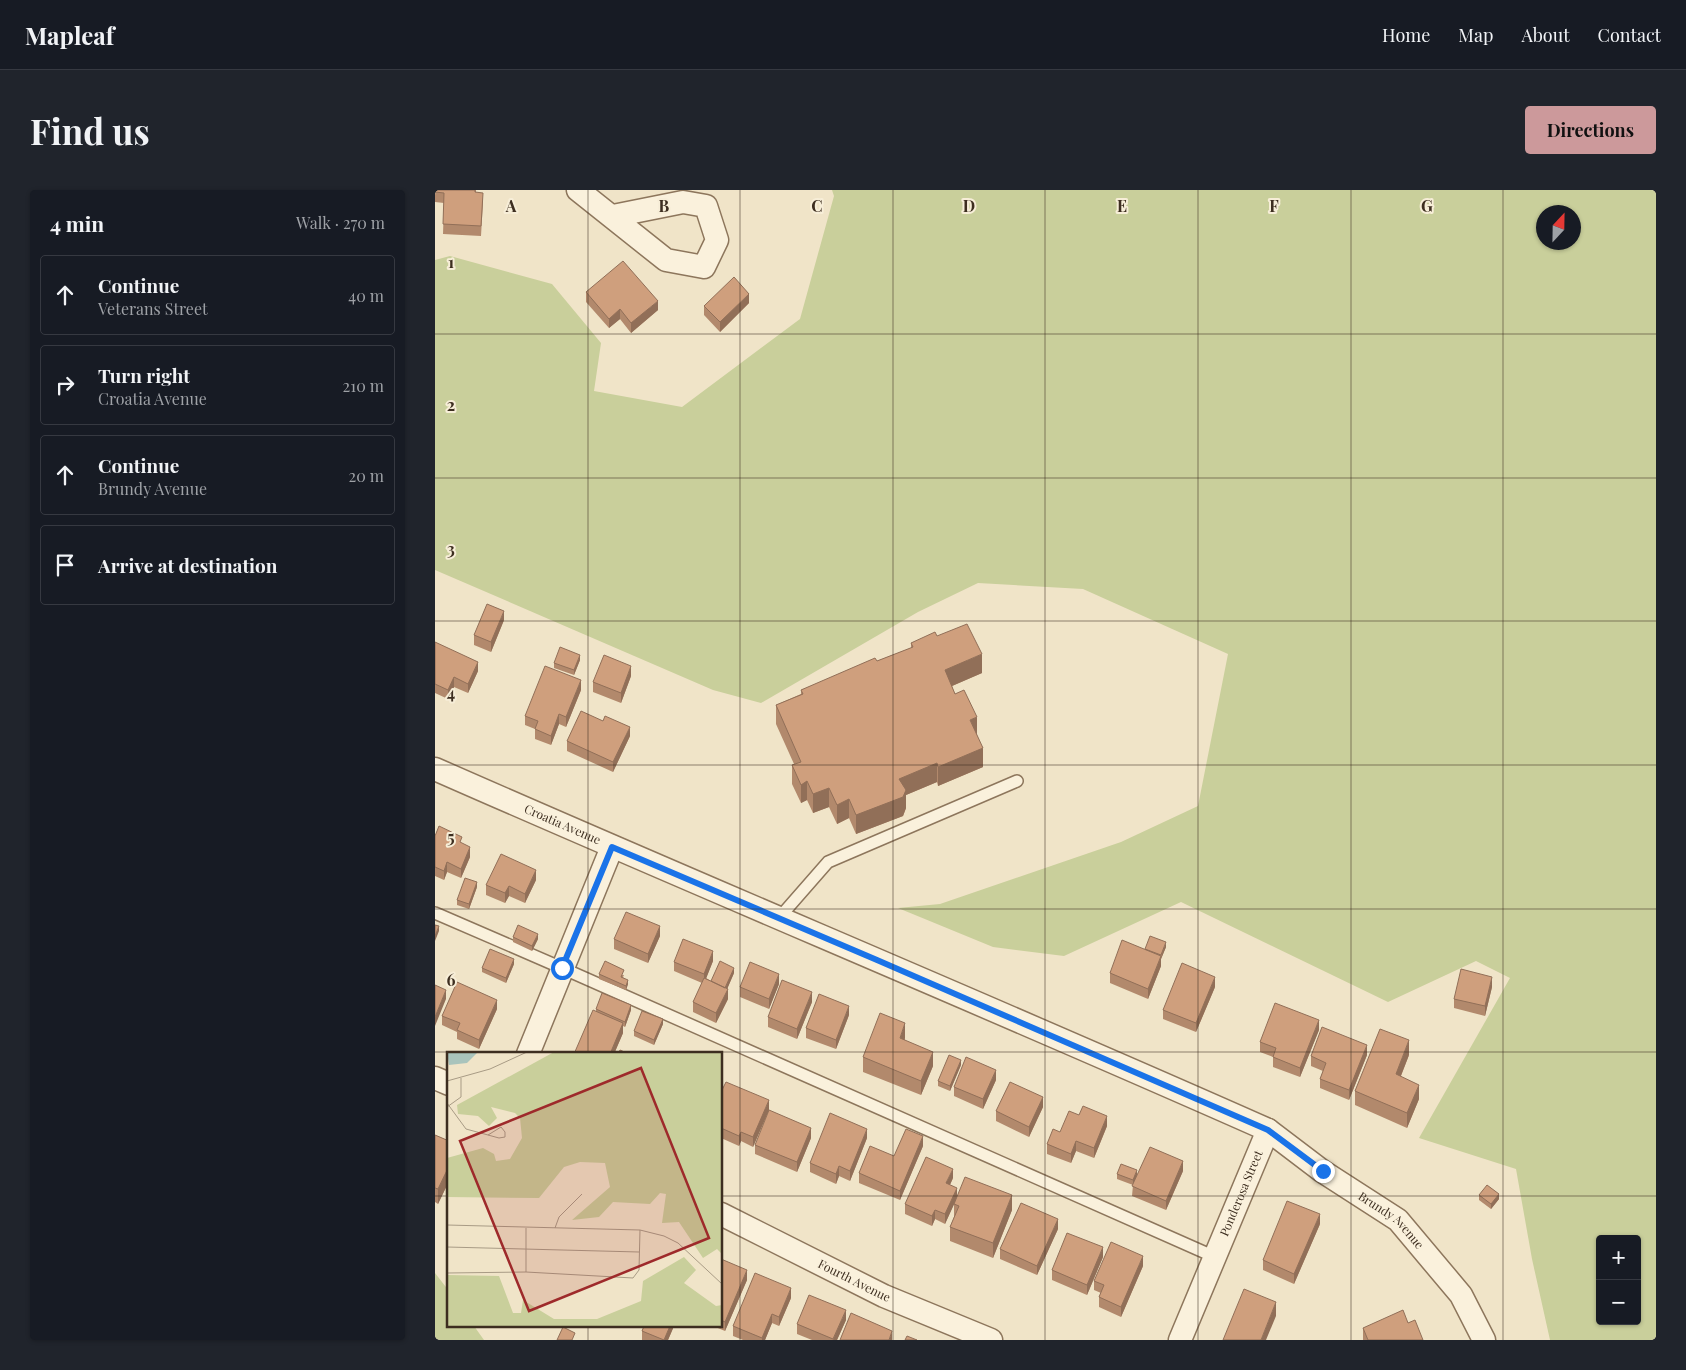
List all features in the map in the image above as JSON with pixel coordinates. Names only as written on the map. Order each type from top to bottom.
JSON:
[{"type":"street","points":[[578,190],[613,216]]},
{"type":"street","name":"Croatia Avenue","points":[[435,768],[612,847],[1268,1130]]},
{"type":"street","points":[[529,1052],[612,847]]},
{"type":"street","points":[[435,1078],[447,1083]]},
{"type":"street","name":"Ponderosa Street","points":[[1215,1257],[1268,1130]]},
{"type":"street","name":"Brundy Avenue","points":[[1268,1130],[1323,1171],[1398,1220],[1461,1296],[1484,1340]]},
{"type":"street","name":"Fourth Avenue","points":[[723,1215],[884,1296],[991,1340]]},
{"type":"street","points":[[1180,1340],[1215,1257]]},
{"type":"lane","points":[[779,918],[828,862],[1017,781]]},
{"type":"lane","points":[[435,913],[1215,1257]]},
{"type":"green space","points":[[832,190],[1656,190],[1656,1340],[1550,1340],[1532,1259],[1516,1169],[1419,1138],[1510,978],[1476,961],[1388,1002],[1181,902],[1064,956],[993,947],[898,908],[940,904],[1121,842],[1198,806],[1228,654],[1083,589],[978,583],[918,612],[761,703],[713,690],[435,570],[435,260],[450,256],[552,284],[601,343],[594,391],[682,407],[800,319],[834,196]]},
{"type":"green space","points":[[435,1273],[447,1288],[447,1328],[475,1328],[484,1340],[435,1340]]},
{"type":"building","points":[[435,190],[475,190],[475,192],[483,193],[481,226],[443,224],[444,193],[435,192]]},
{"type":"building","points":[[623,261],[658,301],[631,323],[620,309],[609,319],[586,292]]},
{"type":"building","points":[[734,277],[749,294],[720,322],[704,306]]},
{"type":"building","points":[[487,604],[504,611],[491,642],[474,635]]},
{"type":"building","points":[[967,624],[982,654],[945,670],[955,694],[964,690],[977,717],[970,720],[983,748],[938,767],[937,763],[899,779],[906,790],[903,797],[856,815],[849,799],[837,805],[829,788],[813,794],[807,781],[801,785],[792,765],[801,762],[776,705],[803,694],[801,690],[875,658],[877,661],[913,647],[911,643],[935,632],[937,636]]},
{"type":"building","points":[[435,642],[478,662],[468,684],[454,677],[448,690],[435,684]]},
{"type":"building","points":[[560,647],[580,655],[574,670],[554,663]]},
{"type":"building","points":[[604,655],[631,666],[621,693],[593,682]]},
{"type":"building","points":[[545,666],[581,680],[566,717],[559,714],[551,736],[535,729],[538,721],[525,716]]},
{"type":"building","points":[[581,711],[603,721],[605,716],[630,727],[613,762],[567,741]]},
{"type":"building","points":[[439,826],[462,837],[460,842],[470,847],[461,869],[447,862],[444,871],[435,867],[435,836]]},
{"type":"building","points":[[501,854],[536,870],[525,894],[509,886],[505,893],[486,885]]},
{"type":"building","points":[[465,878],[477,882],[469,904],[457,900]]},
{"type":"building","points":[[626,912],[660,926],[648,954],[614,939]]},
{"type":"building","points":[[435,925],[439,926],[435,936]]},
{"type":"building","points":[[518,925],[538,934],[532,946],[513,937]]},
{"type":"building","points":[[1150,936],[1166,942],[1161,955],[1145,949]]},
{"type":"building","points":[[683,939],[713,951],[704,974],[674,962]]},
{"type":"building","points":[[1122,940],[1161,956],[1148,989],[1110,973]]},
{"type":"building","points":[[490,949],[514,959],[506,978],[482,968]]},
{"type":"building","points":[[605,961],[624,970],[621,977],[628,980],[626,986],[599,974]]},
{"type":"building","points":[[720,961],[734,968],[725,988],[711,981]]},
{"type":"building","points":[[750,962],[779,974],[769,999],[740,987]]},
{"type":"building","points":[[1182,963],[1215,977],[1196,1023],[1163,1010]]},
{"type":"building","points":[[1461,969],[1492,977],[1485,1006],[1454,999]]},
{"type":"building","points":[[704,978],[728,989],[716,1013],[693,1002]]},
{"type":"building","points":[[782,980],[812,992],[797,1029],[768,1017]]},
{"type":"building","points":[[457,982],[497,1000],[479,1040],[457,1030],[460,1023],[442,1016]]},
{"type":"building","points":[[435,985],[446,990],[435,1017]]},
{"type":"building","points":[[602,993],[631,1005],[625,1022],[596,1009]]},
{"type":"building","points":[[819,994],[849,1006],[836,1040],[806,1028]]},
{"type":"building","points":[[1275,1003],[1319,1020],[1300,1068],[1273,1057],[1276,1048],[1260,1042]]},
{"type":"building","points":[[593,1010],[623,1023],[611,1052],[575,1052]]},
{"type":"building","points":[[642,1011],[663,1019],[654,1040],[634,1031]]},
{"type":"building","points":[[880,1013],[905,1023],[900,1038],[933,1052],[921,1081],[863,1057]]},
{"type":"building","points":[[1322,1027],[1367,1045],[1349,1090],[1320,1079],[1326,1063],[1311,1056]]},
{"type":"building","points":[[1380,1029],[1409,1040],[1396,1074],[1419,1085],[1407,1113],[1355,1091]]},
{"type":"building","points":[[949,1055],[961,1060],[950,1086],[938,1081]]},
{"type":"building","points":[[966,1057],[996,1070],[983,1099],[954,1087]]},
{"type":"building","points":[[726,1082],[769,1100],[753,1137],[741,1132],[739,1136],[723,1129],[723,1088]]},
{"type":"building","points":[[1010,1082],[1043,1097],[1029,1127],[996,1111]]},
{"type":"building","points":[[1083,1106],[1107,1116],[1094,1148],[1076,1141],[1071,1154],[1047,1144],[1053,1129],[1060,1132],[1069,1111],[1079,1115]]},
{"type":"building","points":[[769,1110],[811,1128],[797,1162],[755,1145]]},
{"type":"building","points":[[830,1113],[867,1129],[850,1171],[839,1166],[836,1174],[810,1163]]},
{"type":"building","points":[[906,1129],[923,1136],[900,1191],[859,1173],[870,1146],[894,1156]]},
{"type":"building","points":[[435,1135],[447,1140],[447,1170],[438,1189],[435,1188]]},
{"type":"building","points":[[1150,1147],[1183,1161],[1166,1201],[1132,1186]]},
{"type":"building","points":[[926,1157],[953,1169],[946,1183],[957,1188],[945,1214],[935,1210],[932,1216],[905,1204]]},
{"type":"building","points":[[1121,1164],[1137,1170],[1133,1180],[1117,1174]]},
{"type":"building","points":[[965,1177],[1012,1195],[993,1243],[950,1227],[959,1206],[954,1204]]},
{"type":"building","points":[[1487,1185],[1499,1194],[1491,1204],[1479,1195]]},
{"type":"building","points":[[1287,1201],[1320,1214],[1294,1274],[1263,1260]]},
{"type":"building","points":[[1021,1203],[1058,1219],[1037,1266],[1000,1249]]},
{"type":"building","points":[[1067,1233],[1103,1247],[1087,1285],[1052,1270]]},
{"type":"building","points":[[1111,1242],[1143,1256],[1121,1307],[1099,1297],[1104,1285],[1094,1281]]},
{"type":"building","points":[[723,1260],[747,1270],[725,1322],[723,1321]]},
{"type":"building","points":[[755,1273],[791,1288],[779,1317],[772,1314],[762,1338],[733,1326]]},
{"type":"building","points":[[1244,1289],[1276,1302],[1261,1340],[1223,1340]]},
{"type":"building","points":[[809,1295],[846,1310],[833,1339],[797,1324]]},
{"type":"building","points":[[1403,1310],[1408,1323],[1415,1320],[1423,1340],[1368,1340],[1363,1328]]},
{"type":"building","points":[[851,1313],[892,1331],[889,1340],[840,1340]]},
{"type":"building","points":[[563,1328],[575,1333],[572,1340],[557,1340]]},
{"type":"building","points":[[643,1328],[669,1328],[664,1340],[642,1331]]},
{"type":"building","points":[[907,1336],[917,1340],[905,1340]]},
{"type":"route","points":[[562,968],[612,847],[1268,1130],[1323,1171]]}]
